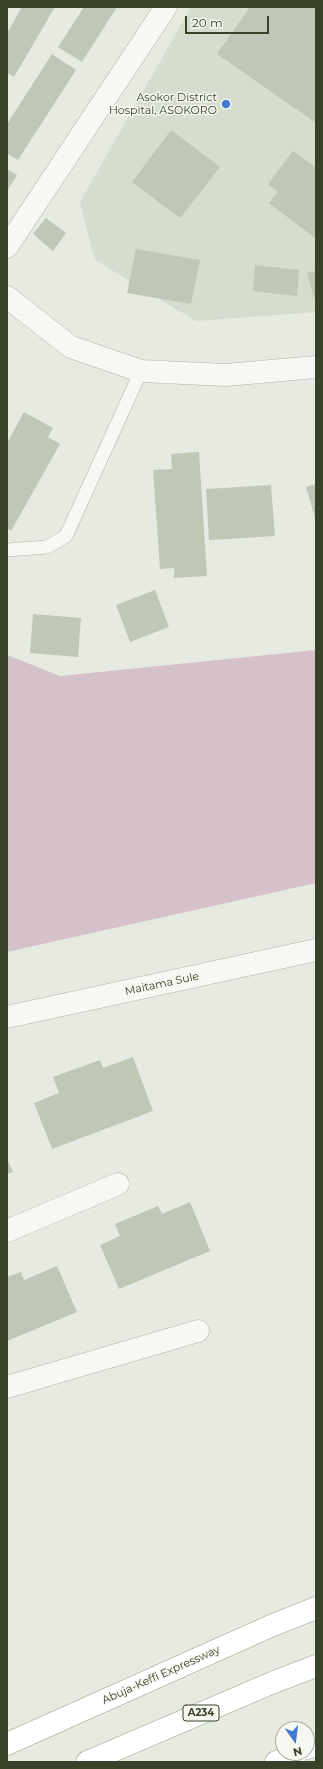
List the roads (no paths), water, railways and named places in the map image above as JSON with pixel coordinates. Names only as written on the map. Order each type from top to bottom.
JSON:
[{"type":"highway","name":"Abuja-Keffi Expressway","points":[[7,1744],[273,1625],[316,1608]]},
{"type":"highway","name":"A234","points":[[87,1762],[267,1685],[316,1666]]},
{"type":"street","points":[[7,247],[166,7]]},
{"type":"street","points":[[7,297],[72,347],[141,371],[226,375],[316,367]]},
{"type":"street","name":"Maitama Sule","points":[[7,1017],[316,950]]},
{"type":"street","points":[[7,1231],[118,1184]]},
{"type":"street","points":[[7,1387],[198,1330]]},
{"type":"lane","points":[[7,550],[47,547],[66,536],[141,371]]},
{"type":"place","name":"Asokor District Hospital, ASOKORO","points":[[226,104]]}]
